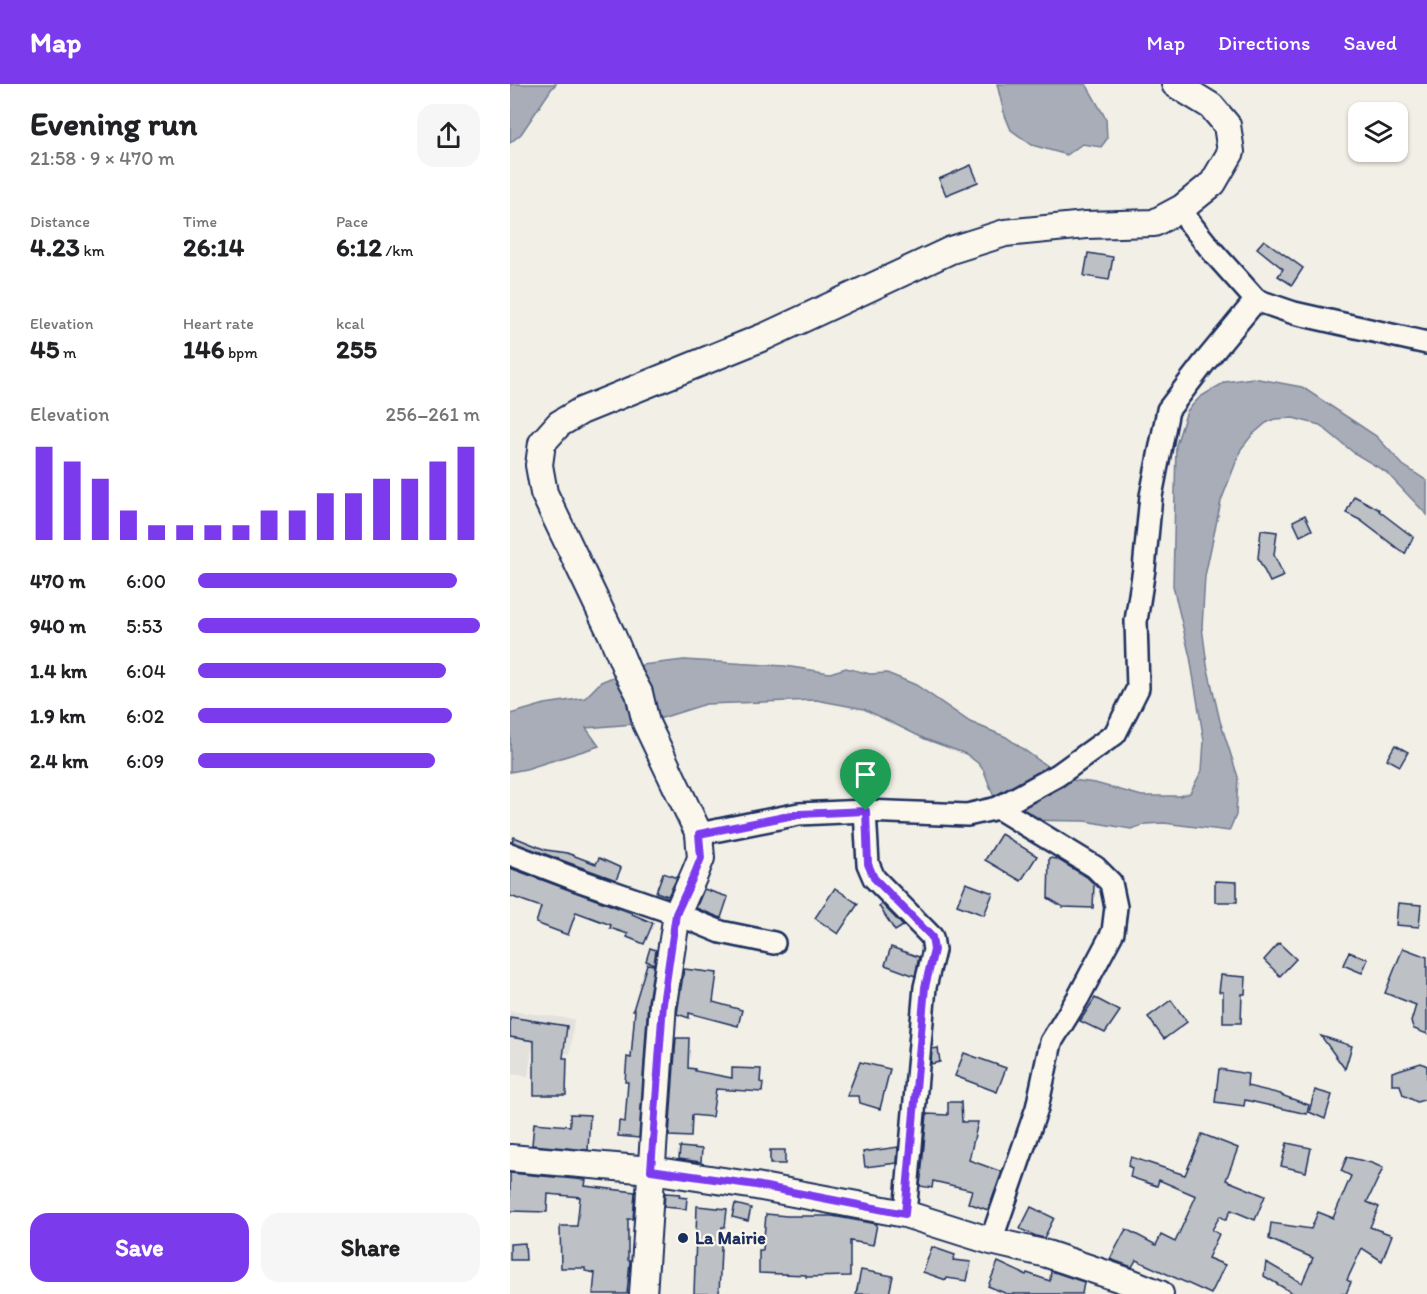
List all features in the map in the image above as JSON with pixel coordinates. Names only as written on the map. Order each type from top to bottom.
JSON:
[{"type":"street","points":[[643,1294],[663,1004],[676,914],[701,858],[699,834],[646,723],[639,693],[544,493],[538,465],[542,444],[559,424],[581,411],[766,336],[951,250],[1005,232],[1086,225],[1154,223],[1182,208],[1213,183],[1231,152],[1227,125],[1211,106],[1175,84]]},
{"type":"street","points":[[1182,208],[1189,222],[1213,252],[1256,300],[1294,313],[1427,343]]},
{"type":"street","points":[[699,834],[799,814],[866,811],[967,816],[998,808],[1058,775],[1115,734],[1138,688],[1137,621],[1151,496],[1168,410],[1256,300]]},
{"type":"street","points":[[992,1241],[1037,1108],[1051,1042],[1078,998],[1113,932],[1116,907],[1111,883],[1095,867],[998,808]]},
{"type":"street","points":[[866,811],[868,864],[874,878],[932,937],[934,950],[925,987],[905,1214]]},
{"type":"street","points":[[510,854],[721,932],[774,943]]},
{"type":"street","points":[[510,1158],[651,1170],[756,1185],[905,1214],[992,1241],[1047,1254],[1128,1288],[1161,1294]]},
{"type":"shaded area","points":[[510,84],[556,84],[521,134],[510,143]]},
{"type":"shaded area","points":[[997,84],[1086,84],[1106,119],[1107,139],[1101,147],[1082,144],[1067,155],[1032,145],[1011,130]]},
{"type":"shaded area","points":[[1253,378],[1302,387],[1376,436],[1403,465],[1427,481],[1427,515],[1386,472],[1354,453],[1320,425],[1293,418],[1275,419],[1266,423],[1252,435],[1241,449],[1221,501],[1205,576],[1202,627],[1207,665],[1220,721],[1238,777],[1236,815],[1229,831],[1164,823],[1146,824],[1131,829],[1085,821],[1019,820],[1003,813],[984,771],[966,754],[925,739],[864,709],[816,700],[706,704],[646,723],[586,728],[599,746],[510,772],[510,714],[545,704],[585,698],[601,682],[642,665],[684,660],[785,666],[830,673],[846,668],[870,674],[887,673],[916,685],[970,722],[1006,737],[1065,779],[1095,783],[1142,796],[1180,796],[1190,793],[1202,770],[1204,741],[1190,657],[1173,586],[1176,445],[1187,411],[1200,397],[1225,382]]},
{"type":"shaded area","points":[[510,1011],[574,1019],[570,1054],[532,1049],[528,1076],[510,1074]]},
{"type":"building","points":[[971,165],[978,182],[946,195],[939,179]]},
{"type":"building","points":[[1264,240],[1303,268],[1292,285],[1278,276],[1283,269],[1257,248]]},
{"type":"building","points":[[1088,253],[1113,257],[1109,280],[1084,276]]},
{"type":"building","points":[[1354,496],[1380,510],[1413,537],[1405,554],[1360,520],[1346,513]]},
{"type":"building","points":[[1305,515],[1312,530],[1300,536],[1293,521]]},
{"type":"building","points":[[1261,530],[1277,532],[1274,555],[1284,576],[1270,582],[1258,558]]},
{"type":"building","points":[[1395,745],[1408,752],[1400,766],[1387,759]]},
{"type":"building","points":[[1001,834],[1037,856],[1021,881],[985,860]]},
{"type":"building","points":[[514,837],[546,850],[567,853],[596,864],[599,858],[621,868],[616,880],[512,842]]},
{"type":"building","points":[[1049,858],[1057,859],[1087,877],[1094,884],[1093,908],[1063,907],[1048,898]]},
{"type":"building","points":[[510,868],[653,923],[644,944],[627,937],[628,934],[610,928],[611,925],[576,912],[568,935],[536,923],[541,907],[510,896]]},
{"type":"building","points":[[663,873],[677,878],[668,896],[656,892]]},
{"type":"building","points":[[1215,881],[1237,882],[1237,902],[1215,902]]},
{"type":"building","points":[[966,883],[993,893],[984,915],[957,905]]},
{"type":"building","points":[[835,888],[858,904],[838,934],[815,918]]},
{"type":"building","points":[[704,889],[728,897],[721,918],[696,908]]},
{"type":"building","points":[[1398,903],[1421,905],[1419,927],[1396,925]]},
{"type":"building","points":[[882,904],[903,926],[895,931],[879,906]]},
{"type":"building","points":[[1279,943],[1296,959],[1280,976],[1264,960]]},
{"type":"building","points":[[891,947],[919,957],[915,976],[885,965]]},
{"type":"building","points":[[650,948],[656,950],[654,964],[646,961]]},
{"type":"building","points":[[1403,948],[1427,957],[1427,1034],[1414,1029],[1411,1022],[1416,1005],[1385,993]]},
{"type":"building","points":[[1349,952],[1368,959],[1362,973],[1343,965]]},
{"type":"building","points":[[647,964],[654,965],[648,1002],[639,1138],[618,1136],[619,1121],[625,1122],[628,1082],[625,1082],[627,1057],[631,1058],[635,1010],[633,1010]]},
{"type":"building","points":[[684,969],[717,973],[713,1002],[742,1010],[738,1026],[689,1013],[689,1018],[677,1014]]},
{"type":"building","points":[[1221,975],[1246,977],[1245,994],[1242,994],[1241,1023],[1223,1023],[1223,992],[1219,992]]},
{"type":"building","points":[[1095,998],[1120,1011],[1105,1033],[1080,1021]]},
{"type":"building","points":[[1171,1000],[1187,1022],[1164,1039],[1148,1017]]},
{"type":"building","points":[[510,1017],[567,1026],[563,1058],[567,1058],[566,1095],[534,1095],[534,1041],[510,1037]]},
{"type":"building","points":[[1321,1036],[1352,1046],[1345,1069]]},
{"type":"building","points":[[676,1038],[689,1038],[688,1068],[732,1078],[732,1068],[761,1069],[762,1092],[716,1089],[712,1117],[692,1115],[691,1137],[669,1136]]},
{"type":"building","points":[[938,1048],[940,1062],[931,1064],[932,1049]]},
{"type":"building","points":[[964,1053],[1006,1068],[997,1092],[955,1076]]},
{"type":"building","points":[[860,1062],[890,1069],[880,1109],[860,1103],[859,1096],[847,1096]]},
{"type":"building","points":[[1421,1063],[1427,1066],[1427,1099],[1417,1102],[1403,1095],[1400,1085],[1392,1085],[1392,1072]]},
{"type":"building","points":[[1219,1069],[1248,1074],[1247,1086],[1281,1094],[1309,1105],[1307,1114],[1245,1100],[1244,1106],[1215,1102]]},
{"type":"building","points":[[1315,1090],[1332,1095],[1325,1119],[1309,1112]]},
{"type":"building","points":[[948,1102],[961,1102],[962,1122],[978,1122],[969,1160],[1002,1172],[988,1210],[968,1203],[972,1190],[933,1181],[932,1188],[920,1186],[927,1114],[948,1115]]},
{"type":"building","points":[[570,1114],[590,1115],[588,1150],[532,1145],[534,1123],[570,1126]]},
{"type":"building","points":[[1202,1134],[1238,1148],[1226,1180],[1265,1196],[1255,1220],[1231,1210],[1226,1220],[1220,1216],[1212,1230],[1219,1234],[1208,1258],[1225,1265],[1211,1294],[1136,1260],[1132,1267],[1110,1259],[1126,1229],[1156,1245],[1161,1235],[1175,1242],[1196,1196],[1159,1180],[1157,1186],[1130,1177],[1132,1168],[1128,1166],[1131,1157],[1185,1175]]},
{"type":"building","points":[[1287,1143],[1311,1148],[1306,1172],[1281,1166]]},
{"type":"building","points":[[680,1147],[702,1149],[701,1162],[679,1159]]},
{"type":"building","points":[[898,1147],[897,1163],[865,1167],[863,1152]]},
{"type":"building","points":[[770,1150],[785,1150],[785,1164],[770,1164]]},
{"type":"building","points":[[1347,1157],[1383,1168],[1367,1202],[1379,1207],[1370,1227],[1392,1235],[1382,1261],[1362,1248],[1347,1280],[1351,1282],[1346,1294],[1294,1294],[1264,1276],[1266,1262],[1302,1283],[1313,1258],[1269,1239],[1271,1223],[1311,1229],[1318,1212],[1333,1218],[1351,1176],[1341,1171]]},
{"type":"building","points":[[510,1173],[586,1180],[585,1186],[635,1192],[633,1219],[628,1219],[628,1260],[630,1261],[627,1294],[593,1294],[595,1273],[585,1271],[585,1268],[561,1268],[560,1226],[577,1226],[580,1197],[548,1194],[547,1212],[510,1211]]},
{"type":"building","points":[[665,1193],[680,1194],[679,1197],[687,1198],[686,1209],[664,1207]]},
{"type":"building","points":[[735,1204],[751,1208],[748,1221],[732,1217]]},
{"type":"building","points":[[697,1206],[727,1209],[725,1227],[722,1227],[719,1294],[694,1294]]},
{"type":"building","points":[[1031,1207],[1054,1218],[1044,1238],[1020,1229]]},
{"type":"building","points":[[766,1214],[832,1216],[877,1224],[873,1245],[850,1241],[850,1276],[806,1277],[806,1275],[759,1273],[759,1250],[763,1250]]},
{"type":"building","points":[[525,1243],[526,1260],[510,1260],[510,1244]]},
{"type":"building","points":[[932,1247],[955,1255],[953,1260],[971,1262],[967,1281],[947,1278],[946,1280],[923,1272]]},
{"type":"building","points":[[998,1262],[1026,1275],[1027,1273],[1050,1281],[1051,1271],[1084,1282],[1082,1294],[1007,1294],[988,1286]]},
{"type":"building","points":[[861,1270],[893,1276],[889,1294],[856,1294]]},
{"type":"place","name":"La Mairie","points":[[683,1238]]},
{"type":"route","points":[[866,811],[868,864],[874,878],[924,927],[932,937],[934,950],[925,987],[905,1214],[756,1185],[651,1170],[663,1004],[676,914],[701,858],[699,834],[799,814],[866,811]]}]
